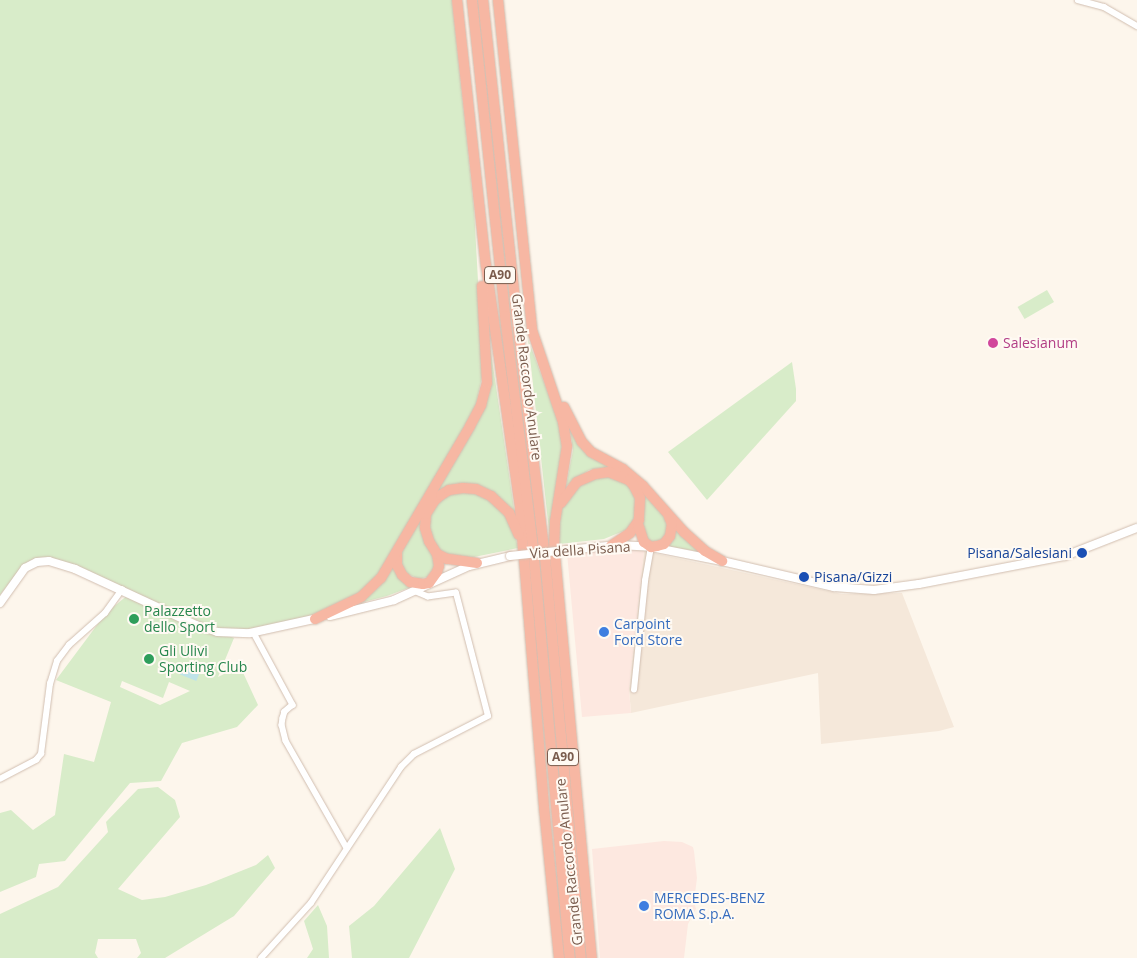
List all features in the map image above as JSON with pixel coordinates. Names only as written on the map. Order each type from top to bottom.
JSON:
[{"type":"highway","points":[[458,0],[477,188],[496,342],[527,551]]},
{"type":"highway","name":"Grande Raccordo Anulare","points":[[472,0],[570,958]]},
{"type":"highway","name":"Grande Raccordo Anulare","points":[[483,0],[513,286],[550,552],[592,958]]},
{"type":"highway","name":"Grande Raccordo Anulare","points":[[498,0],[532,330],[536,347],[563,422],[566,446],[550,552],[581,958]]},
{"type":"highway","points":[[315,619],[341,608],[372,589],[397,554],[470,426],[485,391],[487,362],[477,188]]},
{"type":"highway","points":[[536,347],[566,414],[584,445],[595,455],[623,468],[702,548],[722,561]]},
{"type":"highway","points":[[557,511],[566,494],[577,482],[595,474],[609,472],[629,480],[638,492],[641,506],[638,524],[643,541],[651,547],[664,544],[670,536],[672,524],[667,514]]},
{"type":"highway","points":[[397,554],[398,568],[405,579],[417,584],[429,583],[438,570],[438,554],[427,536],[426,514],[437,498],[458,488],[476,489],[500,502],[509,512],[527,551]]},
{"type":"highway","points":[[611,546],[630,534],[638,524]]},
{"type":"highway","name":"Grande Raccordo Anulare","points":[[527,551],[544,807],[559,958]]},
{"type":"highway","points":[[438,554],[453,561],[477,563]]},
{"type":"main road","name":"Via della Pisana","points":[[0,603],[23,570],[43,561],[60,563],[207,630],[228,634],[254,633],[394,600],[477,563],[510,556],[611,546],[651,547],[834,587],[874,590],[919,584],[1065,556],[1137,528]]},
{"type":"street","points":[[1078,0],[1104,7],[1137,26]]},
{"type":"street","points":[[634,690],[645,581],[651,547]]},
{"type":"street","points":[[0,779],[36,760],[41,754],[51,680],[58,661],[66,648],[105,613],[122,590]]},
{"type":"street","points":[[261,958],[311,903],[391,781],[414,754],[488,716],[456,593],[428,597],[414,591]]},
{"type":"street","points":[[254,633],[293,705],[285,712],[283,718],[282,725],[286,741],[347,848]]},
{"type":"shaded area","points":[[620,549],[644,551],[629,689],[631,713],[582,717],[567,553]]},
{"type":"shaded area","points":[[644,551],[842,594],[902,593],[954,727],[939,731],[821,744],[818,673],[631,713],[629,689]]},
{"type":"shaded area","points":[[664,841],[682,842],[693,847],[694,851],[697,878],[694,902],[696,909],[688,924],[684,958],[600,958],[592,849]]},
{"type":"green space","points":[[0,0],[452,0],[474,208],[483,372],[475,410],[381,574],[354,599],[317,615],[244,630],[216,629],[70,564],[44,557],[31,560],[20,569],[0,595]]},
{"type":"green space","points":[[1047,290],[1054,302],[1025,319],[1018,307]]},
{"type":"green space","points":[[488,332],[515,515],[487,489],[434,496],[482,411]]},
{"type":"green space","points":[[528,339],[559,423],[562,446],[550,540]]},
{"type":"green space","points":[[792,362],[796,401],[707,500],[668,452]]},
{"type":"green space","points":[[570,429],[575,438],[615,469],[600,468],[589,470],[566,486],[573,450]]},
{"type":"green space","points":[[615,476],[630,487],[635,495],[636,510],[633,522],[626,530],[604,539],[559,544],[562,506],[567,497],[590,478]]},
{"type":"green space","points":[[640,490],[663,515],[667,525],[666,536],[656,545],[643,537]]},
{"type":"green space","points":[[462,491],[484,496],[499,505],[514,529],[518,548],[469,558],[455,558],[441,551],[429,533],[429,517],[433,508],[443,497]]},
{"type":"green space","points":[[423,514],[434,556],[434,568],[427,577],[419,579],[403,572],[399,556]]},
{"type":"green space","points":[[674,524],[701,552],[665,546]]},
{"type":"green space","points":[[394,565],[411,587],[360,603],[379,587]]},
{"type":"green space","points":[[129,594],[234,638],[218,677],[240,666],[258,705],[237,727],[182,743],[161,781],[130,783],[65,861],[39,864],[36,877],[0,892],[0,813],[11,810],[33,830],[55,815],[64,754],[94,762],[111,702],[56,680],[106,613]],"holes":[[[122,681],[163,698],[169,682],[190,691],[160,705],[120,687]]]},
{"type":"green space","points":[[158,787],[175,800],[180,817],[118,889],[142,900],[165,897],[206,885],[256,865],[268,855],[275,868],[234,916],[165,958],[137,958],[141,953],[136,939],[98,939],[95,953],[98,958],[0,958],[0,914],[58,887],[108,832],[106,822],[138,789]]},
{"type":"green space","points":[[440,828],[455,869],[409,958],[352,958],[349,926],[374,906]]},
{"type":"green space","points":[[318,905],[327,926],[329,958],[307,958],[313,949],[304,921]]},
{"type":"water","points":[[183,666],[200,673],[196,681],[180,674]]},
{"type":"place","name":"Salesianum","points":[[993,343]]},
{"type":"place","name":"Pisana/Salesiani","points":[[1082,553]]},
{"type":"place","name":"Pisana/Gizzi","points":[[804,577]]},
{"type":"place","name":"Palazzetto dello Sport","points":[[134,619]]},
{"type":"place","name":"Carpoint Ford Store","points":[[604,632]]},
{"type":"place","name":"Gli Ulivi Sporting Club","points":[[149,659]]},
{"type":"place","name":"MERCEDES-BENZ ROMA S.p.A.","points":[[644,906]]}]
